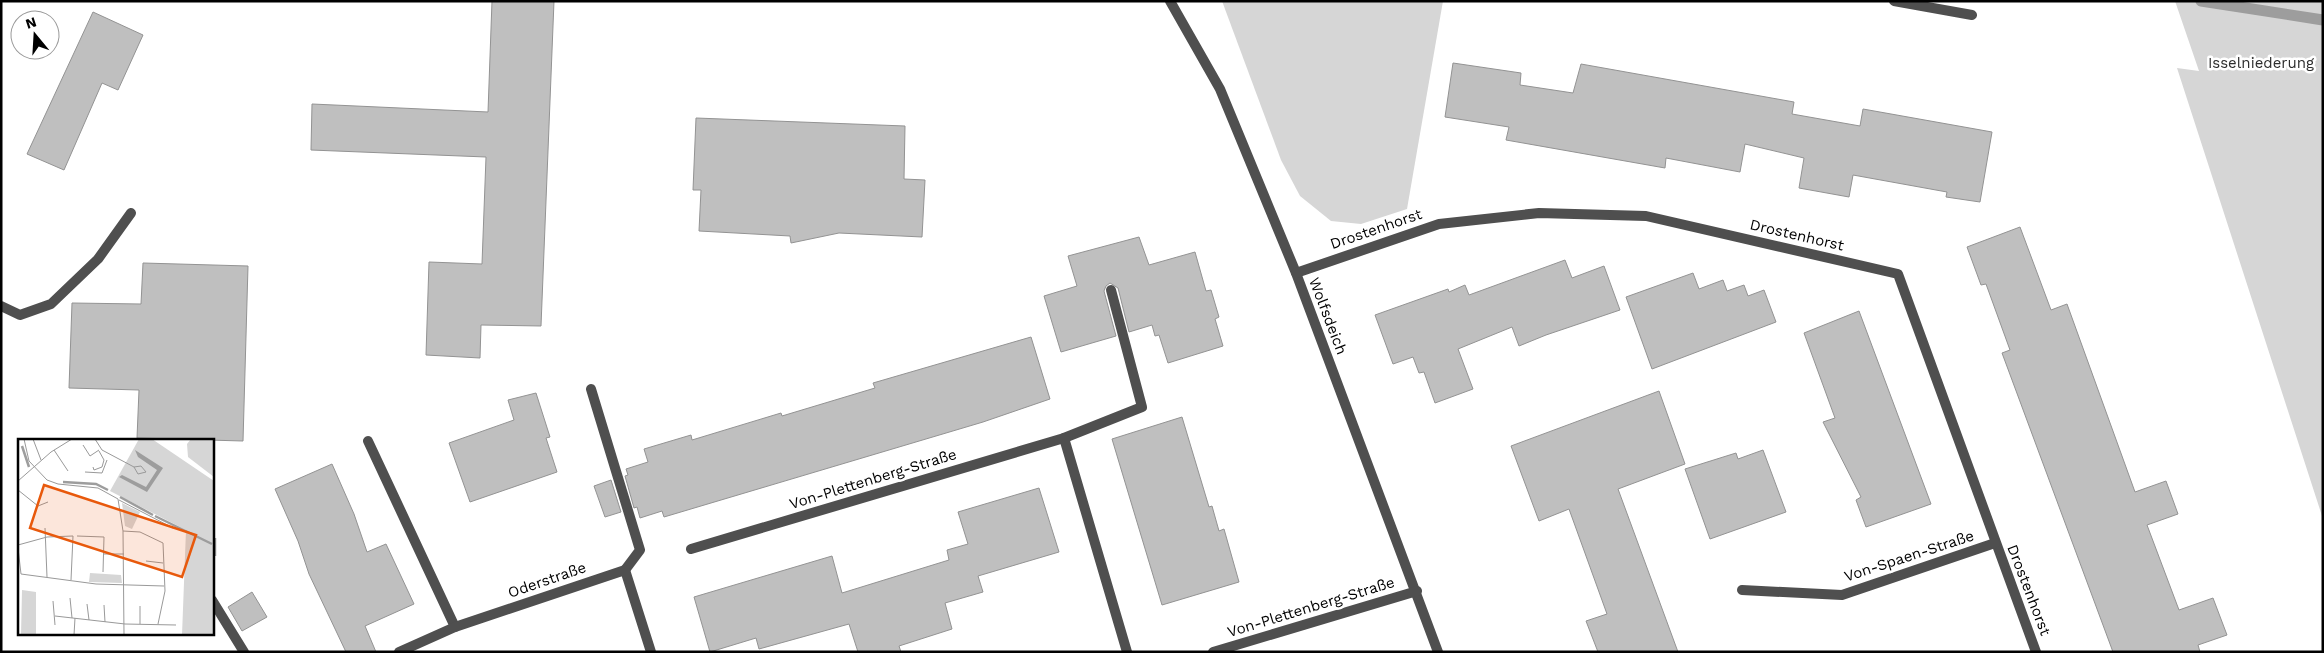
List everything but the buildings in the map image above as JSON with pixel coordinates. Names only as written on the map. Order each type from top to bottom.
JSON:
[{"type":"street","name":"Wolfsdeich","points":[[1170,1],[1220,89],[1296,273],[1417,591],[1438,652]]},
{"type":"street","points":[[1894,1],[1972,14]]},
{"type":"street","points":[[1,306],[20,315],[51,304],[98,259],[131,213]]},
{"type":"street","name":"Drostenhorst","points":[[1296,273],[1439,224],[1539,213],[1646,216],[1898,274],[2036,652]]},
{"type":"street","name":"Von-Plettenberg-Straße","points":[[691,549],[1064,438],[1142,407],[1111,290]]},
{"type":"street","points":[[591,390],[640,550],[625,570],[651,652]]},
{"type":"street","points":[[1064,438],[1127,652]]},
{"type":"street","points":[[368,441],[455,627]]},
{"type":"street","name":"Von-Spaen-Straße","points":[[1742,590],[1842,595],[1995,544]]},
{"type":"street","name":"Oderstraße","points":[[399,652],[455,627],[625,570]]},
{"type":"street","name":"Von-Plettenberg-Straße","points":[[1214,652],[1417,591]]},
{"type":"street","points":[[214,603],[244,652]]},
{"type":"green space","points":[[1222,1],[1443,1],[1407,209],[1361,224],[1331,221],[1300,196],[1281,160]]},
{"type":"green space","name":"Isselniederung","points":[[2175,1],[2323,1],[2323,519],[2177,68],[2199,71]]},
{"type":"waterway","points":[[2201,1],[2323,20]]}]
